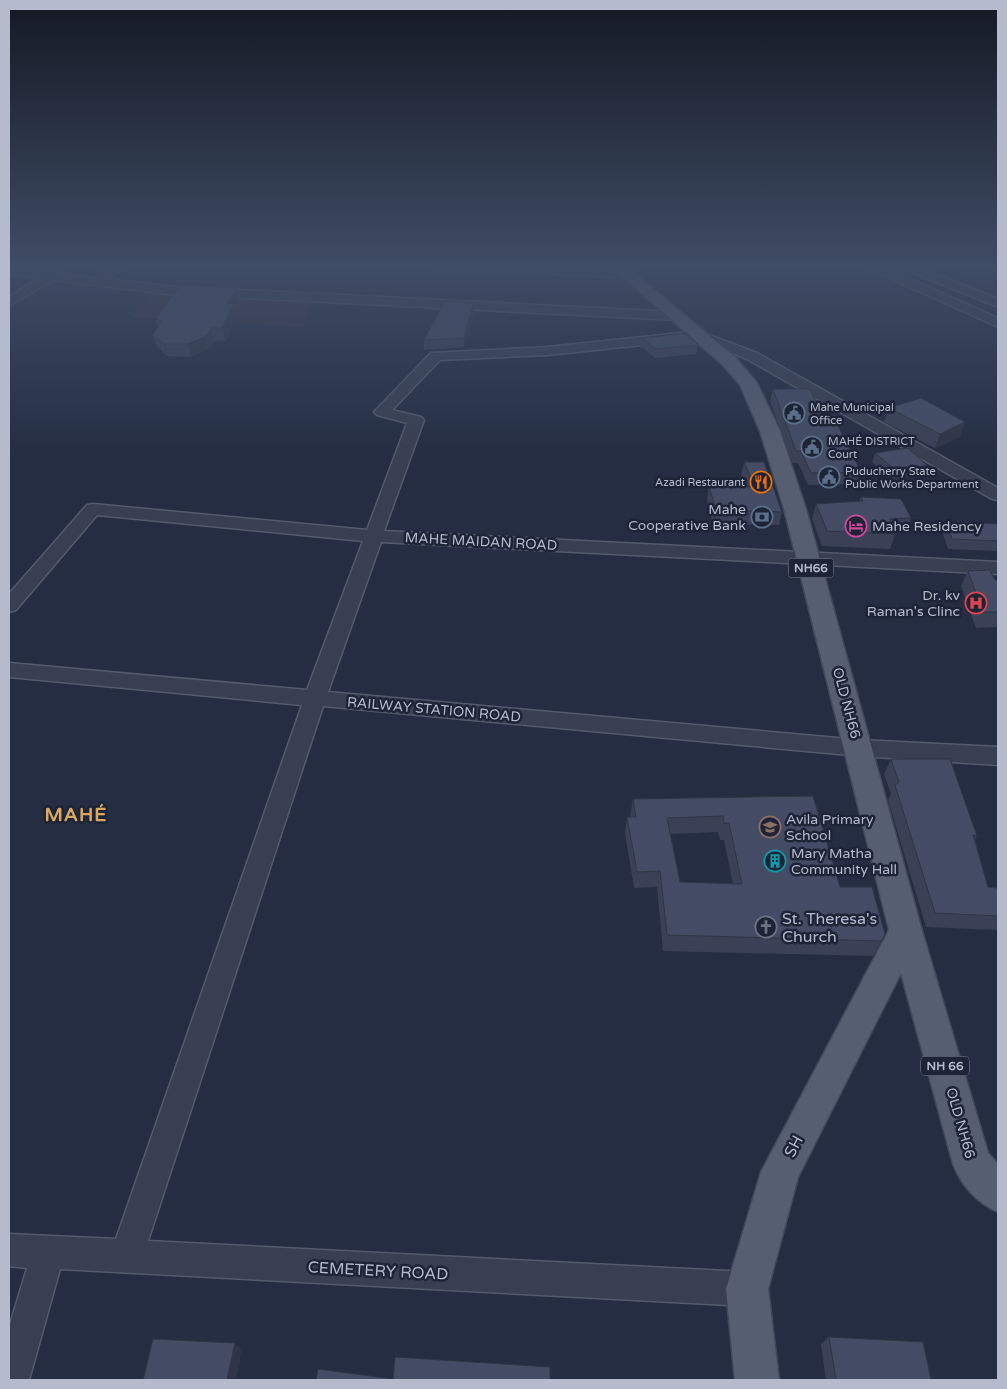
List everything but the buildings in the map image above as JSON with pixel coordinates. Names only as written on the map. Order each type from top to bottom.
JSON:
[{"type":"main road","name":"OLD NH66","points":[[690,328],[729,361],[748,383],[770,431],[808,557],[860,748],[906,931],[972,1164],[998,1192]]},
{"type":"main road","name":"SH","points":[[757,1380],[747,1290],[780,1172],[906,931]]},
{"type":"street","points":[[126,1258],[315,698],[372,536],[416,420],[382,412],[436,356],[548,351],[699,335],[752,356],[998,496]]},
{"type":"street","name":"MAHE MAIDAN ROAD","points":[[9,606],[93,509],[372,536],[998,568]]},
{"type":"street","name":"RAILWAY STATION ROAD","points":[[12,674],[315,698],[860,748],[998,756]]},
{"type":"street","name":"CEMETERY ROAD","points":[[9,1250],[126,1258],[747,1290]]},
{"type":"street","points":[[11,1380],[48,1253]]},
{"type":"place","name":"Mahe Municipal Office","points":[[794,413]]},
{"type":"place","name":"MAHÉ DISTRICT Court","points":[[812,447]]},
{"type":"place","name":"Puducherry State Public Works Department","points":[[829,477]]},
{"type":"place","name":"Azadi Restaurant","points":[[761,482]]},
{"type":"place","name":"Mahe Cooperative Bank","points":[[762,517]]},
{"type":"place","name":"Mahe Residency","points":[[856,526]]},
{"type":"place","name":"Dr. kv Raman's Clinc","points":[[976,603]]},
{"type":"place","name":"Avila Primary School","points":[[770,827]]},
{"type":"place","name":"Mary Matha Community Hall","points":[[775,861]]},
{"type":"place","name":"St. Theresa's Church","points":[[766,927]]},
{"type":"district","name":"MAHÉ","points":[[76,814]]}]
